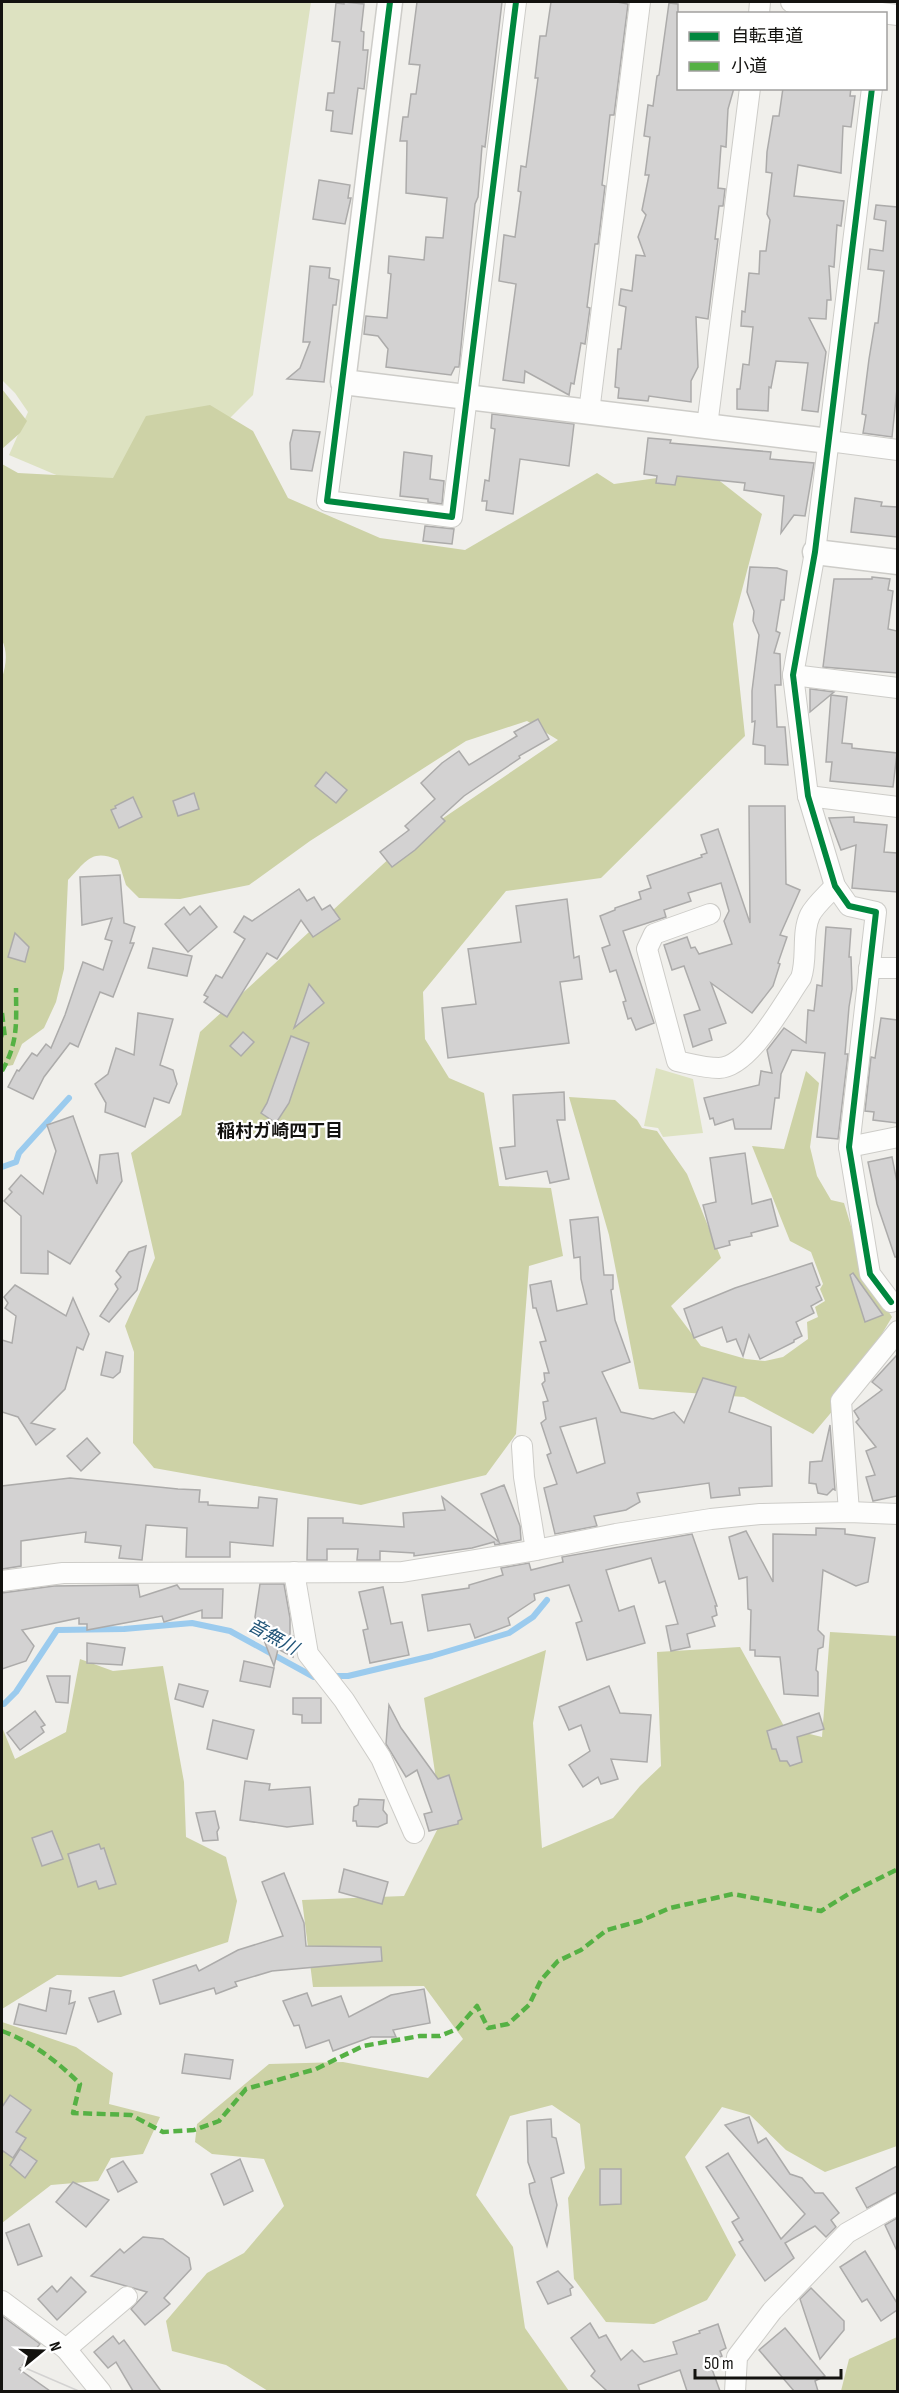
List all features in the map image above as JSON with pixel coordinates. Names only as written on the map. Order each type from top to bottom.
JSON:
[{"type":"street","points":[[390,2],[327,501],[452,517],[516,2]]},
{"type":"street","points":[[589,412],[640,2]]},
{"type":"street","points":[[791,2],[886,11]]},
{"type":"street","points":[[707,426],[750,90]]},
{"type":"street","points":[[872,90],[815,552],[793,675],[808,796],[835,886],[849,906],[876,912],[849,1147],[870,1274],[895,1303]]},
{"type":"street","points":[[342,382],[897,450]]},
{"type":"street","points":[[815,552],[897,562]]},
{"type":"street","points":[[793,675],[897,688]]},
{"type":"street","points":[[808,796],[897,807]]},
{"type":"street","points":[[710,914],[654,934],[647,949],[677,1061],[702,1067],[721,1068],[742,1058],[754,1046],[801,978],[810,915],[835,886]]},
{"type":"street","points":[[869,968],[897,968]]},
{"type":"street","points":[[849,1147],[897,1137]]},
{"type":"street","points":[[849,1512],[841,1401],[897,1331]]},
{"type":"street","points":[[522,1446],[524,1477],[536,1550]]},
{"type":"street","points":[[2,1581],[63,1573],[402,1572],[711,1519],[849,1512],[897,1514]]},
{"type":"street","points":[[294,1572],[308,1654],[344,1700],[381,1758],[414,1833]]},
{"type":"street","points":[[735,2391],[737,2358],[772,2311],[847,2233],[897,2204]]},
{"type":"street","points":[[66,2349],[127,2297]]},
{"type":"street","points":[[2,2301],[66,2349],[101,2391]]},
{"type":"green space","points":[[2,2],[311,2],[253,395],[226,422],[141,496],[61,477],[9,455],[28,412],[15,393],[2,380]]},
{"type":"green space","points":[[2,389],[27,421],[20,433],[2,449]]},
{"type":"green space","points":[[210,405],[253,431],[288,498],[380,538],[465,550],[597,473],[614,484],[707,471],[762,514],[733,624],[745,736],[601,878],[506,891],[423,992],[425,1039],[449,1078],[484,1093],[499,1186],[551,1188],[563,1256],[529,1266],[516,1434],[486,1475],[361,1505],[154,1468],[133,1443],[134,1352],[125,1326],[155,1258],[131,1153],[181,1115],[200,1032],[405,844],[558,740],[527,721],[466,741],[310,841],[249,885],[180,899],[139,898],[126,885],[118,860],[95,856],[68,880],[64,969],[56,1002],[44,1028],[22,1044],[13,1065],[2,1067],[2,678],[6,659],[2,640],[2,464],[18,473],[113,478],[146,416]]},
{"type":"green space","points":[[656,1068],[693,1079],[703,1133],[663,1137],[658,1128],[644,1126]]},
{"type":"green space","points":[[806,1071],[819,1083],[810,1147],[817,1176],[831,1200],[844,1203],[866,1276],[892,1317],[845,1396],[813,1434],[744,1397],[639,1389],[609,1235],[569,1097],[615,1100],[637,1120],[642,1128],[657,1131],[687,1174],[721,1258],[671,1306],[701,1346],[746,1359],[765,1361],[783,1357],[808,1339],[807,1322],[818,1317],[815,1307],[825,1301],[820,1289],[823,1284],[811,1252],[790,1241],[752,1146],[784,1149]]},
{"type":"green space","points":[[830,1632],[897,1636],[897,2146],[825,2172],[786,2150],[750,2115],[722,2107],[685,2157],[736,2255],[707,2300],[654,2324],[606,2322],[574,2279],[568,2198],[585,2168],[580,2124],[552,2105],[510,2116],[476,2195],[513,2247],[525,2328],[569,2391],[268,2391],[226,2365],[172,2351],[166,2321],[207,2273],[244,2253],[284,2206],[264,2159],[212,2154],[195,2142],[197,2124],[269,2064],[343,2062],[428,2078],[463,2039],[424,1986],[313,1987],[302,1900],[404,1896],[442,1820],[424,1698],[546,1650],[533,1723],[542,1848],[613,1818],[640,1786],[661,1766],[657,1652],[740,1647],[785,1728],[822,1737]]},
{"type":"green space","points":[[80,1659],[113,1671],[163,1666],[184,1782],[186,1837],[226,1857],[237,1901],[228,1942],[121,1977],[57,1975],[2,2009],[2,1727],[15,1759],[66,1732]]},
{"type":"green space","points":[[2,2022],[76,2047],[113,2073],[109,2104],[160,2117],[143,2154],[111,2158],[98,2181],[51,2185],[2,2223]]},
{"type":"green space","points":[[897,2337],[897,2391],[841,2391],[849,2359]]},
{"type":"building","points":[[344,2],[364,4],[361,31],[364,32],[363,50],[368,50],[364,89],[358,88],[352,134],[331,131],[333,111],[326,110],[328,93],[334,93],[340,42],[332,41],[336,3],[344,4]]},
{"type":"building","points":[[417,2],[502,2],[485,147],[482,146],[478,197],[475,204],[459,367],[455,367],[451,375],[386,367],[388,349],[378,336],[364,334],[366,316],[387,318],[391,274],[388,273],[389,256],[424,260],[426,237],[443,238],[447,198],[406,193],[407,141],[400,141],[403,117],[408,117],[411,94],[416,94],[420,65],[409,64]]},
{"type":"building","points":[[551,2],[628,4],[614,115],[610,115],[602,185],[605,186],[587,307],[590,308],[585,344],[581,343],[574,384],[571,383],[569,395],[525,371],[524,383],[503,380],[516,284],[499,281],[504,235],[515,237],[521,192],[518,191],[521,166],[526,167],[538,78],[535,78],[540,36],[546,36]]},
{"type":"building","points":[[669,3],[678,4],[677,90],[733,90],[728,109],[726,147],[721,146],[718,188],[725,189],[723,206],[719,206],[715,239],[718,239],[708,319],[696,317],[698,367],[691,381],[691,402],[649,396],[648,401],[618,398],[619,388],[615,387],[618,349],[621,349],[626,307],[619,305],[621,289],[632,291],[636,255],[645,256],[638,237],[646,215],[642,210],[649,175],[645,175],[650,137],[644,136],[648,105],[653,106]]},
{"type":"building","points":[[783,90],[851,90],[850,96],[855,96],[851,127],[843,126],[841,173],[798,165],[794,196],[844,201],[841,226],[837,225],[834,267],[829,266],[831,300],[827,300],[826,319],[809,318],[826,352],[818,412],[802,410],[808,363],[776,361],[771,388],[769,387],[768,411],[737,409],[737,389],[740,389],[743,364],[749,365],[753,327],[741,326],[742,311],[745,312],[749,273],[759,274],[760,251],[766,251],[770,220],[767,214],[772,173],[766,172],[767,152],[773,116],[779,116]]},
{"type":"building","points":[[319,180],[350,185],[348,198],[351,198],[345,224],[313,219]]},
{"type":"building","points":[[876,205],[897,207],[897,389],[892,437],[863,433],[866,415],[862,414],[869,359],[875,323],[878,323],[884,271],[868,269],[870,249],[883,251],[886,221],[874,219]]},
{"type":"building","points":[[310,266],[330,268],[329,278],[339,280],[336,305],[333,305],[324,382],[287,379],[300,368],[310,342],[303,342]]},
{"type":"building","points":[[492,414],[574,424],[569,466],[520,459],[513,514],[486,510],[487,501],[482,501],[485,480],[489,481],[495,429],[491,428]]},
{"type":"building","points":[[293,430],[320,432],[312,471],[291,469],[290,443]]},
{"type":"building","points":[[648,438],[671,440],[670,443],[771,452],[770,459],[814,463],[805,516],[794,515],[781,533],[784,496],[744,490],[745,483],[677,476],[675,485],[656,483],[657,476],[644,474]]},
{"type":"building","points":[[404,452],[432,456],[430,479],[444,481],[442,504],[428,502],[428,499],[400,496]]},
{"type":"building","points":[[855,498],[882,502],[881,506],[897,507],[897,537],[851,532]]},
{"type":"building","points":[[425,526],[454,529],[452,544],[423,541]]},
{"type":"building","points":[[750,567],[777,568],[787,571],[784,600],[781,600],[776,631],[780,633],[774,653],[780,654],[781,685],[775,685],[777,727],[785,727],[788,765],[765,764],[765,746],[753,744],[755,721],[752,722],[752,691],[759,635],[753,621],[754,611],[747,592]]},
{"type":"building","points":[[872,577],[890,579],[888,590],[893,591],[888,629],[897,631],[897,673],[823,667],[834,579],[872,579]]},
{"type":"building","points":[[811,689],[834,692],[810,712]]},
{"type":"building","points":[[831,695],[847,697],[842,743],[852,744],[852,748],[897,753],[893,787],[830,781],[832,762],[826,762]]},
{"type":"building","points":[[538,719],[549,739],[519,756],[520,758],[464,796],[441,817],[445,821],[415,850],[392,867],[380,852],[409,830],[405,826],[435,799],[421,783],[459,751],[469,765],[517,736],[514,732]]},
{"type":"building","points":[[326,772],[347,790],[336,803],[315,786]]},
{"type":"building","points":[[194,793],[199,809],[178,816],[173,801]]},
{"type":"building","points":[[133,797],[142,817],[119,828],[111,810]]},
{"type":"building","points":[[749,806],[785,806],[786,884],[800,890],[780,935],[787,937],[773,986],[752,1013],[711,983],[726,1023],[709,1029],[712,1040],[693,1047],[684,1015],[700,1010],[684,966],[672,970],[664,945],[687,937],[691,948],[695,947],[699,954],[732,944],[724,921],[729,911],[721,883],[688,893],[691,901],[664,910],[666,917],[623,931],[654,1023],[636,1030],[631,1018],[628,1019],[623,1002],[626,1001],[616,970],[610,972],[602,948],[610,945],[600,916],[641,899],[639,892],[651,888],[647,876],[702,857],[701,855],[707,853],[701,835],[718,829],[750,923]]},
{"type":"building","points":[[854,817],[854,822],[887,825],[884,852],[897,853],[897,892],[852,888],[856,845],[841,850],[829,818]]},
{"type":"building","points":[[120,875],[124,923],[135,927],[130,943],[134,943],[113,997],[100,992],[78,1047],[70,1043],[44,1077],[33,1099],[8,1087],[17,1070],[19,1071],[32,1053],[37,1056],[46,1044],[51,1048],[83,962],[103,970],[112,941],[105,939],[112,918],[82,925],[80,877]]},
{"type":"building","points":[[299,889],[307,901],[314,897],[322,910],[330,905],[340,919],[313,937],[301,920],[277,959],[267,953],[227,1017],[204,1002],[208,997],[204,995],[216,975],[222,978],[245,939],[234,932],[244,916],[252,921]]},
{"type":"building","points":[[567,899],[574,958],[579,956],[582,979],[560,982],[569,1043],[448,1058],[442,1008],[476,1004],[468,949],[521,942],[516,906]]},
{"type":"building","points":[[200,906],[217,927],[188,952],[165,924],[184,907],[190,915]]},
{"type":"building","points":[[826,927],[851,929],[849,957],[851,957],[852,989],[845,1054],[848,1054],[838,1139],[817,1137],[825,1053],[792,1050],[781,1074],[779,1098],[775,1098],[771,1129],[735,1129],[733,1119],[715,1125],[713,1118],[710,1119],[704,1098],[759,1085],[761,1071],[772,1073],[767,1050],[784,1028],[806,1043],[808,1010],[814,1011],[817,985],[822,986]]},
{"type":"building","points":[[15,933],[29,947],[25,962],[8,957]]},
{"type":"building","points":[[153,948],[192,956],[187,976],[148,968]]},
{"type":"building","points":[[309,984],[324,1003],[294,1028]]},
{"type":"building","points":[[138,1013],[173,1019],[160,1065],[173,1070],[177,1084],[169,1103],[154,1098],[145,1127],[105,1112],[106,1103],[95,1084],[108,1074],[116,1048],[134,1055]]},
{"type":"building","points":[[881,1018],[897,1020],[897,1123],[873,1120],[874,1112],[865,1111],[871,1057],[875,1058]]},
{"type":"building","points":[[243,1032],[254,1042],[241,1056],[230,1046]]},
{"type":"building","points":[[291,1036],[309,1043],[289,1103],[276,1123],[261,1113],[267,1103]]},
{"type":"building","points":[[564,1092],[565,1120],[557,1120],[569,1179],[550,1183],[547,1171],[506,1179],[500,1148],[515,1146],[513,1095]]},
{"type":"building","points":[[73,1116],[97,1184],[100,1155],[118,1153],[122,1181],[70,1264],[48,1251],[48,1274],[21,1273],[21,1216],[4,1201],[12,1192],[9,1189],[21,1175],[43,1194],[56,1151],[47,1125]]},
{"type":"building","points":[[745,1153],[752,1204],[771,1199],[778,1226],[751,1233],[752,1236],[729,1241],[730,1245],[715,1249],[703,1205],[716,1202],[710,1158]]},
{"type":"building","points":[[892,1157],[897,1182],[897,1257],[895,1257],[877,1204],[868,1162]]},
{"type":"building","points":[[598,1217],[604,1275],[613,1275],[613,1289],[611,1290],[615,1320],[630,1362],[602,1372],[621,1412],[653,1419],[674,1412],[684,1423],[703,1378],[736,1387],[729,1412],[771,1427],[772,1486],[739,1488],[740,1495],[711,1498],[709,1483],[637,1493],[640,1502],[626,1510],[594,1516],[597,1526],[555,1534],[544,1488],[557,1484],[547,1455],[551,1453],[541,1423],[546,1419],[543,1402],[548,1401],[542,1384],[545,1381],[544,1373],[549,1373],[540,1342],[546,1341],[536,1308],[533,1308],[530,1285],[551,1281],[557,1311],[587,1304],[581,1279],[580,1257],[574,1258],[570,1220]],"holes":[[[596,1418],[605,1463],[577,1473],[560,1427]]]},
{"type":"building","points":[[146,1246],[137,1290],[109,1322],[100,1316],[118,1289],[115,1284],[121,1277],[116,1271],[129,1252]]},
{"type":"building","points":[[812,1263],[820,1285],[816,1287],[822,1300],[811,1306],[814,1313],[796,1322],[802,1336],[794,1342],[760,1359],[749,1335],[743,1356],[736,1339],[727,1342],[722,1327],[694,1338],[684,1309],[735,1288]]},
{"type":"building","points":[[853,1273],[883,1315],[865,1322],[850,1275]]},
{"type":"building","points":[[15,1285],[66,1316],[73,1298],[89,1334],[83,1350],[77,1347],[65,1389],[31,1423],[55,1429],[36,1445],[18,1417],[2,1412],[2,1340],[12,1343],[16,1316],[5,1308],[8,1303],[4,1297]]},
{"type":"building","points":[[106,1352],[123,1356],[120,1372],[113,1378],[101,1375]]},
{"type":"building","points":[[897,1355],[897,1496],[873,1501],[866,1477],[875,1475],[866,1451],[876,1447],[856,1422],[859,1419],[854,1411],[882,1390],[872,1382]]},
{"type":"building","points":[[830,1425],[835,1490],[833,1489],[827,1495],[818,1493],[816,1484],[809,1483],[810,1462],[822,1461]]},
{"type":"building","points":[[87,1438],[100,1453],[81,1471],[67,1456]]},
{"type":"building","points":[[70,1478],[200,1490],[199,1502],[208,1502],[208,1505],[258,1508],[259,1497],[277,1499],[273,1546],[230,1542],[230,1557],[186,1557],[187,1528],[146,1525],[142,1560],[119,1558],[121,1546],[85,1542],[86,1532],[21,1541],[21,1566],[2,1569],[2,1486]]},
{"type":"building","points":[[504,1485],[520,1526],[521,1540],[495,1545],[494,1542],[472,1548],[414,1556],[414,1553],[380,1551],[380,1560],[357,1560],[358,1549],[327,1549],[327,1560],[307,1560],[308,1518],[343,1518],[343,1523],[404,1527],[403,1513],[445,1510],[442,1497],[499,1542],[481,1494]]},
{"type":"building","points":[[816,1528],[845,1529],[845,1534],[875,1538],[868,1582],[856,1586],[823,1570],[818,1630],[824,1636],[823,1647],[818,1649],[816,1670],[818,1672],[818,1696],[784,1694],[780,1657],[755,1656],[755,1650],[750,1650],[751,1610],[748,1609],[747,1577],[739,1579],[729,1537],[746,1531],[773,1582],[773,1534],[816,1535]]},
{"type":"building","points":[[692,1534],[717,1606],[715,1606],[717,1615],[712,1617],[715,1626],[687,1634],[690,1647],[671,1651],[666,1626],[678,1624],[665,1581],[659,1583],[651,1558],[606,1570],[619,1611],[634,1606],[645,1643],[587,1660],[576,1623],[582,1621],[569,1585],[534,1594],[535,1600],[508,1618],[510,1625],[475,1638],[470,1624],[428,1631],[422,1595],[469,1588],[469,1585],[503,1575],[501,1568],[529,1563],[531,1570],[563,1562],[562,1557]]},
{"type":"building","points":[[260,1584],[284,1584],[290,1618],[290,1636],[293,1636],[294,1642],[293,1657],[278,1649],[274,1666],[255,1617]]},
{"type":"building","points":[[138,1585],[140,1597],[177,1585],[180,1589],[223,1589],[222,1618],[202,1618],[202,1610],[164,1622],[162,1616],[87,1630],[87,1624],[79,1624],[79,1618],[22,1630],[34,1646],[26,1661],[2,1669],[2,1593],[54,1586]]},
{"type":"building","points":[[383,1587],[391,1624],[402,1622],[409,1655],[370,1663],[363,1630],[368,1629],[359,1592]]},
{"type":"building","points":[[87,1643],[125,1648],[122,1665],[87,1663]]},
{"type":"building","points":[[244,1661],[274,1668],[270,1687],[240,1681]]},
{"type":"building","points":[[47,1676],[70,1676],[68,1703],[56,1702]]},
{"type":"building","points":[[179,1684],[208,1691],[203,1707],[175,1699]]},
{"type":"building","points":[[609,1686],[620,1713],[651,1715],[647,1762],[611,1759],[618,1779],[601,1784],[598,1777],[583,1787],[569,1765],[590,1751],[581,1725],[569,1730],[559,1707]]},
{"type":"building","points":[[293,1698],[321,1698],[321,1723],[302,1723],[302,1715],[293,1714]]},
{"type":"building","points":[[389,1705],[401,1728],[438,1779],[449,1775],[462,1819],[458,1821],[458,1824],[429,1831],[424,1814],[432,1812],[417,1770],[406,1777],[386,1744]]},
{"type":"building","points":[[35,1711],[45,1725],[41,1727],[44,1732],[20,1750],[7,1733]]},
{"type":"building","points":[[819,1713],[824,1729],[797,1737],[802,1762],[790,1766],[787,1761],[780,1761],[776,1749],[772,1749],[767,1731]]},
{"type":"building","points":[[213,1720],[254,1730],[247,1759],[207,1749]]},
{"type":"building","points":[[245,1781],[270,1784],[269,1790],[310,1787],[313,1824],[287,1827],[240,1820]]},
{"type":"building","points":[[359,1799],[384,1800],[383,1810],[387,1815],[387,1823],[378,1827],[357,1826],[356,1821],[353,1821],[354,1807],[358,1805]]},
{"type":"building","points":[[215,1811],[219,1828],[218,1840],[203,1841],[196,1813]]},
{"type":"building","points":[[52,1831],[63,1859],[42,1866],[32,1838]]},
{"type":"building","points":[[99,1844],[101,1849],[104,1848],[116,1884],[99,1889],[96,1881],[78,1887],[68,1854]]},
{"type":"building","points":[[344,1869],[388,1882],[382,1904],[339,1892]]},
{"type":"building","points":[[284,1873],[304,1923],[306,1946],[381,1947],[382,1961],[272,1971],[235,1982],[237,1986],[216,1994],[214,1988],[160,2004],[153,1980],[196,1965],[199,1971],[238,1950],[283,1936],[262,1882]]},
{"type":"building","points":[[50,1988],[71,1991],[69,2004],[75,2002],[66,2034],[14,2024],[19,2004],[46,2011]]},
{"type":"building","points":[[424,1989],[430,2023],[393,2030],[396,2037],[371,2037],[333,2051],[329,2040],[306,2048],[299,2025],[294,2026],[283,2001],[307,1993],[312,2006],[341,1996],[349,2017],[391,1995]]},
{"type":"building","points":[[114,1991],[121,2014],[98,2022],[89,1998]]},
{"type":"building","points":[[185,2054],[233,2060],[230,2079],[182,2073]]},
{"type":"building","points":[[10,2095],[31,2110],[16,2132],[26,2138],[13,2158],[3,2151],[2,2154],[2,2107]]},
{"type":"building","points":[[749,2117],[758,2143],[766,2138],[790,2174],[802,2178],[815,2193],[823,2193],[839,2213],[831,2220],[836,2227],[826,2237],[815,2226],[785,2243],[794,2258],[765,2281],[739,2242],[743,2240],[732,2222],[739,2218],[706,2167],[728,2153],[781,2239],[805,2214],[725,2125]]},
{"type":"building","points":[[551,2119],[552,2137],[556,2138],[564,2173],[551,2178],[557,2205],[547,2246],[530,2193],[529,2184],[535,2182],[528,2162],[527,2121]]},
{"type":"building","points":[[20,2149],[37,2161],[25,2178],[10,2165]]},
{"type":"building","points":[[240,2159],[253,2191],[224,2205],[211,2174]]},
{"type":"building","points":[[123,2161],[137,2182],[118,2192],[107,2170]]},
{"type":"building","points":[[897,2166],[897,2192],[867,2208],[856,2188]]},
{"type":"building","points":[[600,2169],[621,2169],[621,2204],[600,2205]]},
{"type":"building","points":[[73,2182],[109,2200],[86,2227],[56,2202]]},
{"type":"building","points":[[897,2218],[897,2251],[885,2225]]},
{"type":"building","points":[[29,2224],[42,2256],[18,2265],[6,2233]]},
{"type":"building","points":[[143,2237],[163,2239],[189,2258],[191,2269],[164,2298],[170,2304],[145,2325],[131,2309],[147,2292],[91,2276],[120,2249],[124,2253]]},
{"type":"building","points":[[865,2251],[897,2303],[897,2310],[881,2321],[867,2299],[862,2302],[840,2267]]},
{"type":"building","points":[[558,2271],[573,2287],[570,2289],[571,2295],[548,2304],[537,2282]]},
{"type":"building","points":[[71,2277],[86,2292],[57,2320],[38,2299],[52,2286],[57,2292]]},
{"type":"building","points":[[811,2288],[844,2321],[844,2330],[820,2359],[800,2299]]},
{"type":"building","points":[[2,2316],[40,2344],[19,2369],[50,2391],[2,2391]]},
{"type":"building","points":[[590,2323],[599,2338],[606,2335],[621,2360],[632,2350],[644,2362],[677,2354],[673,2342],[718,2324],[726,2348],[720,2351],[722,2356],[709,2361],[720,2391],[687,2391],[680,2370],[638,2385],[640,2391],[607,2391],[591,2376],[595,2371],[571,2338]]},
{"type":"building","points":[[785,2328],[825,2376],[815,2381],[818,2391],[794,2391],[759,2350]]},
{"type":"building","points":[[113,2336],[119,2344],[124,2340],[161,2391],[133,2391],[116,2362],[108,2368],[94,2352]]},
{"type":"waterway","points":[[2,1167],[16,1162],[19,1153],[69,1098]]},
{"type":"waterway","name":"音無川","points":[[329,1676],[348,1676],[432,1656],[509,1633],[533,1617],[547,1600]]},
{"type":"waterway","name":"音無川","points":[[2,1704],[16,1692],[57,1630],[124,1629],[192,1623],[230,1631],[314,1677],[319,1677]]},
{"type":"tram line","points":[[2,2358],[81,2392]]},
{"type":"marked path","points":[[2,1071],[14,1040],[16,988]]},
{"type":"marked path","points":[[2,1013],[5,1038],[2,1037]]},
{"type":"marked path","points":[[2,2031],[44,2053],[80,2084],[73,2113],[131,2115],[163,2132],[194,2130],[219,2121],[246,2089],[316,2069],[363,2046],[420,2036],[440,2036],[457,2029],[477,2006],[488,2028],[508,2024],[529,2005],[541,1980],[558,1961],[581,1950],[607,1930],[640,1921],[670,1908],[733,1894],[821,1911],[850,1893],[898,1869]]},
{"type":"cycle path","points":[[390,2],[327,501],[452,517],[516,2]]},
{"type":"cycle path","points":[[872,90],[815,552],[793,675],[808,796],[835,886],[849,906],[876,912],[849,1147],[870,1274],[891,1302]]},
{"type":"district","name":"稲村ガ崎四丁目","points":[[280,1131]]}]
